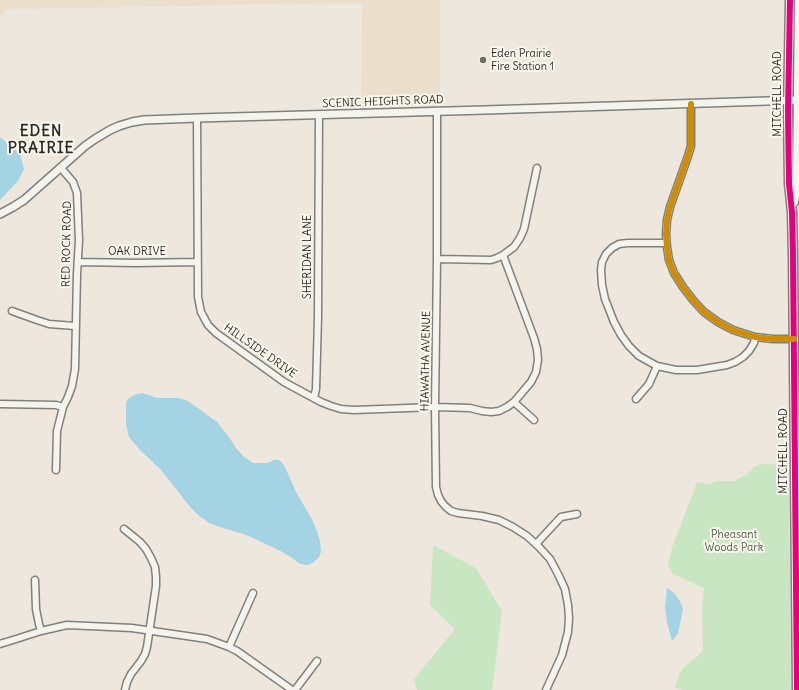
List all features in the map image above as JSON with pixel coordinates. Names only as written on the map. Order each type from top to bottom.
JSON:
[{"type":"main road","name":"MITCHELL ROAD","points":[[790,0],[788,100],[789,184],[796,212]]},
{"type":"main road","name":"MITCHELL ROAD","points":[[797,690],[797,457],[794,339],[799,0]]},
{"type":"main road","points":[[798,47],[799,57]]},
{"type":"street","name":"SCENIC HEIGHTS ROAD","points":[[0,214],[24,200],[84,146],[119,126],[144,120],[788,100],[798,101]]},
{"type":"street","points":[[691,104],[691,146],[667,220],[666,242],[669,260],[674,273],[692,300],[704,312],[718,322],[733,330],[755,337],[773,340],[794,339]]},
{"type":"street","name":"HIAWATHA AVENUE","points":[[437,112],[435,407],[436,487],[441,501],[451,511],[499,520],[527,536],[550,560],[558,574],[565,589],[568,605],[568,632],[562,655],[547,690]]},
{"type":"street","name":"SHERIDAN LANE","points":[[314,398],[316,389],[318,317],[319,115]]},
{"type":"street","name":"HILLSIDE DRIVE","points":[[197,118],[198,297],[199,306],[204,319],[216,333],[284,382],[331,406],[348,409],[435,407],[470,408],[491,412],[499,411],[514,402]]},
{"type":"street","name":"RED ROCK ROAD","points":[[56,470],[57,431],[63,407],[72,386],[75,368],[79,226],[77,193],[73,182],[61,168]]},
{"type":"street","points":[[437,259],[485,260],[497,258],[514,247],[524,229],[537,168]]},
{"type":"street","points":[[666,242],[620,244],[612,248],[606,254],[602,262],[600,270],[605,299],[620,335],[629,346],[640,356],[657,366],[676,370],[697,370],[727,365],[735,362],[749,351],[754,343],[755,337]]},
{"type":"street","points":[[503,255],[534,338],[538,360],[536,372],[531,382],[514,402],[534,420]]},
{"type":"street","name":"OAK DRIVE","points":[[78,262],[197,262]]},
{"type":"street","points":[[12,311],[49,324],[75,326]]},
{"type":"street","points":[[636,399],[649,384],[657,366]]},
{"type":"street","points":[[0,404],[56,405],[63,407]]},
{"type":"street","points":[[536,544],[561,517],[577,514]]},
{"type":"street","points":[[124,529],[140,542],[152,558],[155,567],[156,586],[145,654],[131,674],[125,690]]},
{"type":"street","points":[[35,580],[36,609],[41,631]]},
{"type":"street","points":[[229,646],[253,593]]},
{"type":"street","points":[[0,644],[41,631],[67,625],[120,627],[207,639],[229,646],[292,690]]},
{"type":"street","points":[[295,690],[317,661]]},
{"type":"shaded area","points":[[0,0],[440,0],[440,106],[361,106],[362,3],[7,9],[0,17]]},
{"type":"green space","name":"Pheasant Woods Park","points":[[759,464],[785,465],[785,467],[789,467],[791,690],[683,690],[674,687],[682,669],[703,651],[702,610],[704,588],[673,574],[668,565],[672,548],[697,482],[709,484],[717,481],[734,481],[746,475]]},
{"type":"green space","points":[[433,545],[476,568],[502,611],[492,690],[417,690],[414,679],[455,629],[430,605]]},
{"type":"water","points":[[0,137],[20,154],[24,169],[18,181],[0,200]]},
{"type":"water","points":[[142,393],[157,398],[179,398],[188,401],[217,422],[243,456],[253,463],[268,463],[274,460],[279,460],[284,465],[297,494],[312,519],[317,531],[321,552],[319,557],[308,565],[300,564],[281,551],[244,534],[211,524],[199,516],[161,470],[129,437],[126,424],[126,404],[128,399],[134,395]]},
{"type":"water","points":[[667,588],[674,593],[680,601],[683,609],[678,634],[672,641],[665,607]]},
{"type":"transit line","points":[[790,0],[788,112],[789,184],[792,212],[793,256],[797,690]]},
{"type":"transit line","points":[[691,104],[691,146],[667,220],[667,247],[669,260],[674,273],[693,300],[704,312],[718,322],[733,330],[755,337],[794,339]]},
{"type":"place","name":"Eden Prairie Fire Station 1","points":[[483,60]]},
{"type":"district","name":"EDEN PRAIRIE","points":[[41,140]]}]
